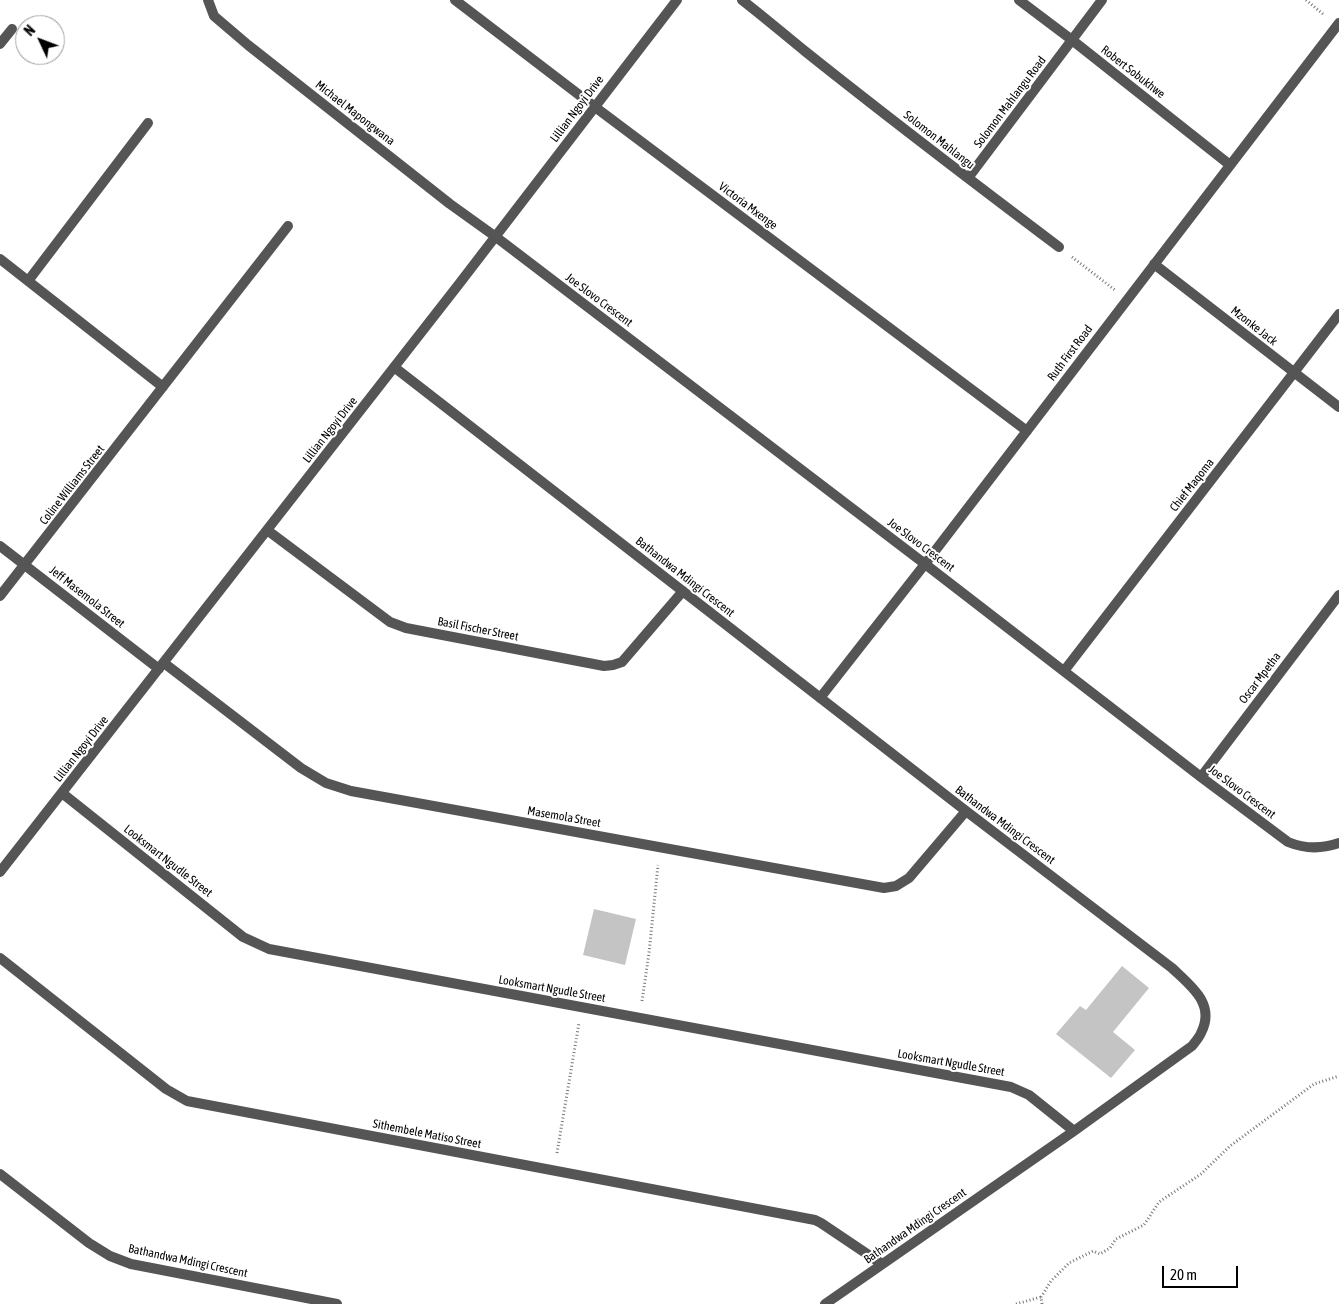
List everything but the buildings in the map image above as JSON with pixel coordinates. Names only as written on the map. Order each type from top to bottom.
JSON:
[{"type":"street","name":"Michael Mapongwana","points":[[208,0],[214,16],[248,45],[450,204],[496,237]]},
{"type":"street","name":"Victoria Mxenge","points":[[456,0],[595,107],[1027,431]]},
{"type":"street","name":"Lillian Ngoyi Drive","points":[[0,872],[496,237],[676,0]]},
{"type":"street","name":"Solomon Mahlangu","points":[[742,0],[805,51],[1059,247]]},
{"type":"street","name":"Robert Sobukhwe","points":[[1019,0],[1230,165]]},
{"type":"street","name":"Solomon Mahlangu Road","points":[[968,178],[1102,0]]},
{"type":"street","name":"Ruth First Road","points":[[820,698],[925,564],[1339,23]]},
{"type":"street","points":[[0,44],[12,29]]},
{"type":"street","points":[[28,281],[148,123]]},
{"type":"street","name":"Coline Williams Street","points":[[0,596],[288,226]]},
{"type":"street","name":"Joe Slovo Crescent","points":[[496,237],[1288,842],[1299,846],[1322,848],[1339,843]]},
{"type":"street","points":[[0,259],[163,387]]},
{"type":"street","name":"Mzonke Jack","points":[[1154,264],[1339,407]]},
{"type":"street","name":"Chief Maqoma","points":[[1064,670],[1339,314]]},
{"type":"street","name":"Bathandwa Mdingi Crescent","points":[[394,367],[966,811],[1172,968],[1195,990],[1204,1002],[1206,1018],[1202,1033],[1192,1046],[1074,1131],[825,1304]]},
{"type":"street","name":"Basil Fischer Street","points":[[267,530],[390,622],[406,628],[604,666],[622,662],[683,591]]},
{"type":"street","name":"Jeff Masemola Street","points":[[0,546],[161,666]]},
{"type":"street","name":"Oscar Mpetha","points":[[1202,777],[1339,594]]},
{"type":"street","name":"Masemola Street","points":[[161,666],[301,768],[326,783],[351,791],[884,888],[896,886],[909,878],[966,811]]},
{"type":"street","name":"Looksmart Ngudle Street","points":[[62,793],[243,936],[269,949],[1011,1086],[1028,1095],[1074,1131]]},
{"type":"street","name":"Sithembele Matiso Street","points":[[0,958],[166,1089],[187,1101],[815,1220],[882,1264]]},
{"type":"street","name":"Bathandwa Mdingi Crescent","points":[[0,1174],[89,1243],[110,1256],[131,1264],[338,1304]]},
{"type":"path","points":[[1059,247],[1127,299]]},
{"type":"path","points":[[639,1018],[649,953],[660,847]]},
{"type":"path","points":[[554,1170],[582,1008]]},
{"type":"path","points":[[1042,1304],[1041,1297],[1051,1281],[1069,1263],[1093,1251],[1100,1254],[1110,1248],[1116,1239],[1144,1225],[1159,1202],[1200,1174],[1230,1146],[1314,1084],[1339,1076]]},
{"type":"path","points":[[1016,1304],[1041,1297]]}]
